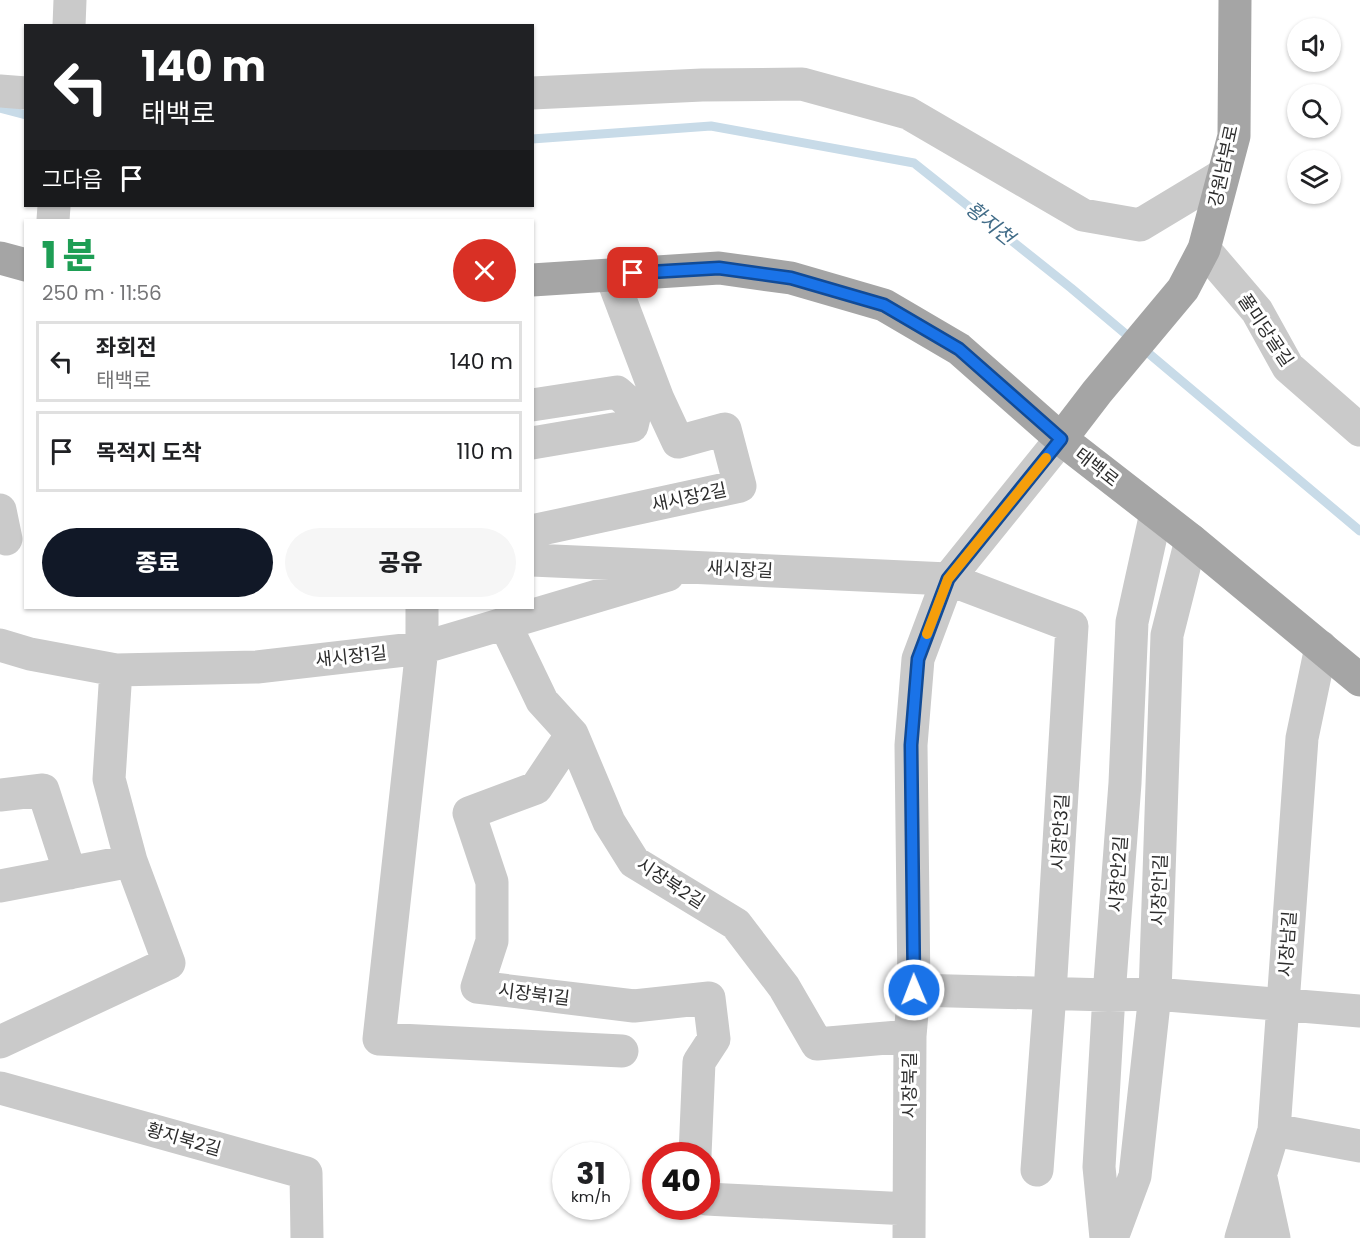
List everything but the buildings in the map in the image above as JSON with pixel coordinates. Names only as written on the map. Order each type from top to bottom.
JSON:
[{"type":"main road","name":"강원남부로","points":[[1061,439],[1183,289],[1204,249],[1234,136],[1235,0]]},
{"type":"main road","points":[[0,258],[24,264]]},
{"type":"main road","name":"태백로","points":[[534,280],[719,268],[791,278],[884,305],[959,349],[1061,439],[1191,540],[1360,680]]},
{"type":"street","points":[[69,24],[70,0]]},
{"type":"street","points":[[534,93],[702,85],[802,84],[908,112],[1083,215],[1140,225],[1223,176]]},
{"type":"street","points":[[0,91],[24,93]]},
{"type":"street","name":"풀미당골길","points":[[1204,249],[1257,311],[1288,367],[1360,430]]},
{"type":"street","name":"새시장2길","points":[[534,531],[740,486],[725,429],[678,442],[647,404],[612,275]]},
{"type":"street","points":[[534,405],[617,392],[647,404],[632,426],[534,442]]},
{"type":"street","name":"시장북길","points":[[909,1224],[910,1036],[914,990],[911,745],[918,659],[948,579],[1061,439]]},
{"type":"street","name":"시장안2길","points":[[1106,1238],[1099,1167],[1125,783],[1132,622],[1156,513]]},
{"type":"street","name":"시장안1길","points":[[1112,1238],[1135,1176],[1155,994],[1167,635],[1191,540]]},
{"type":"street","name":"새시장길","points":[[534,560],[948,579]]},
{"type":"street","name":"새시장1길","points":[[0,645],[30,654],[116,670],[256,667],[422,648],[693,567]]},
{"type":"street","name":"시장안3길","points":[[948,579],[1072,626],[1037,1170]]},
{"type":"street","points":[[422,609],[422,648],[379,1039],[622,1051]]},
{"type":"street","name":"시장북2길","points":[[505,624],[542,701],[572,734],[609,822],[634,862],[735,924],[784,987],[817,1044],[910,1036]]},
{"type":"street","name":"시장남길","points":[[1241,1238],[1274,1130],[1302,738],[1321,647]]},
{"type":"street","points":[[0,1042],[169,963],[131,861],[109,779],[116,670]]},
{"type":"street","name":"시장북1길","points":[[572,734],[536,788],[469,813],[492,882],[492,941],[477,987],[634,1006],[709,998],[714,1039],[699,1062],[696,1142]]},
{"type":"street","points":[[0,795],[43,790],[70,873]]},
{"type":"street","points":[[0,886],[131,861]]},
{"type":"street","points":[[914,990],[1155,994],[1360,1011]]},
{"type":"street","name":"황지북2길","points":[[0,1088],[306,1173],[307,1238]]},
{"type":"street","points":[[1274,1130],[1360,1146]]},
{"type":"street","points":[[1260,1175],[1274,1238]]},
{"type":"street","points":[[720,1201],[909,1224]]},
{"type":"waterway","name":"황지천","points":[[0,108],[24,114]]},
{"type":"waterway","name":"황지천","points":[[534,139],[711,126],[914,163],[1071,288],[1360,531]]},
{"type":"slow traffic","points":[[927,634],[948,579],[1046,458]]},
{"type":"route","points":[[633,273],[719,268],[791,278],[884,305],[959,349],[1061,439],[948,579],[918,659],[911,745],[914,990]]}]
